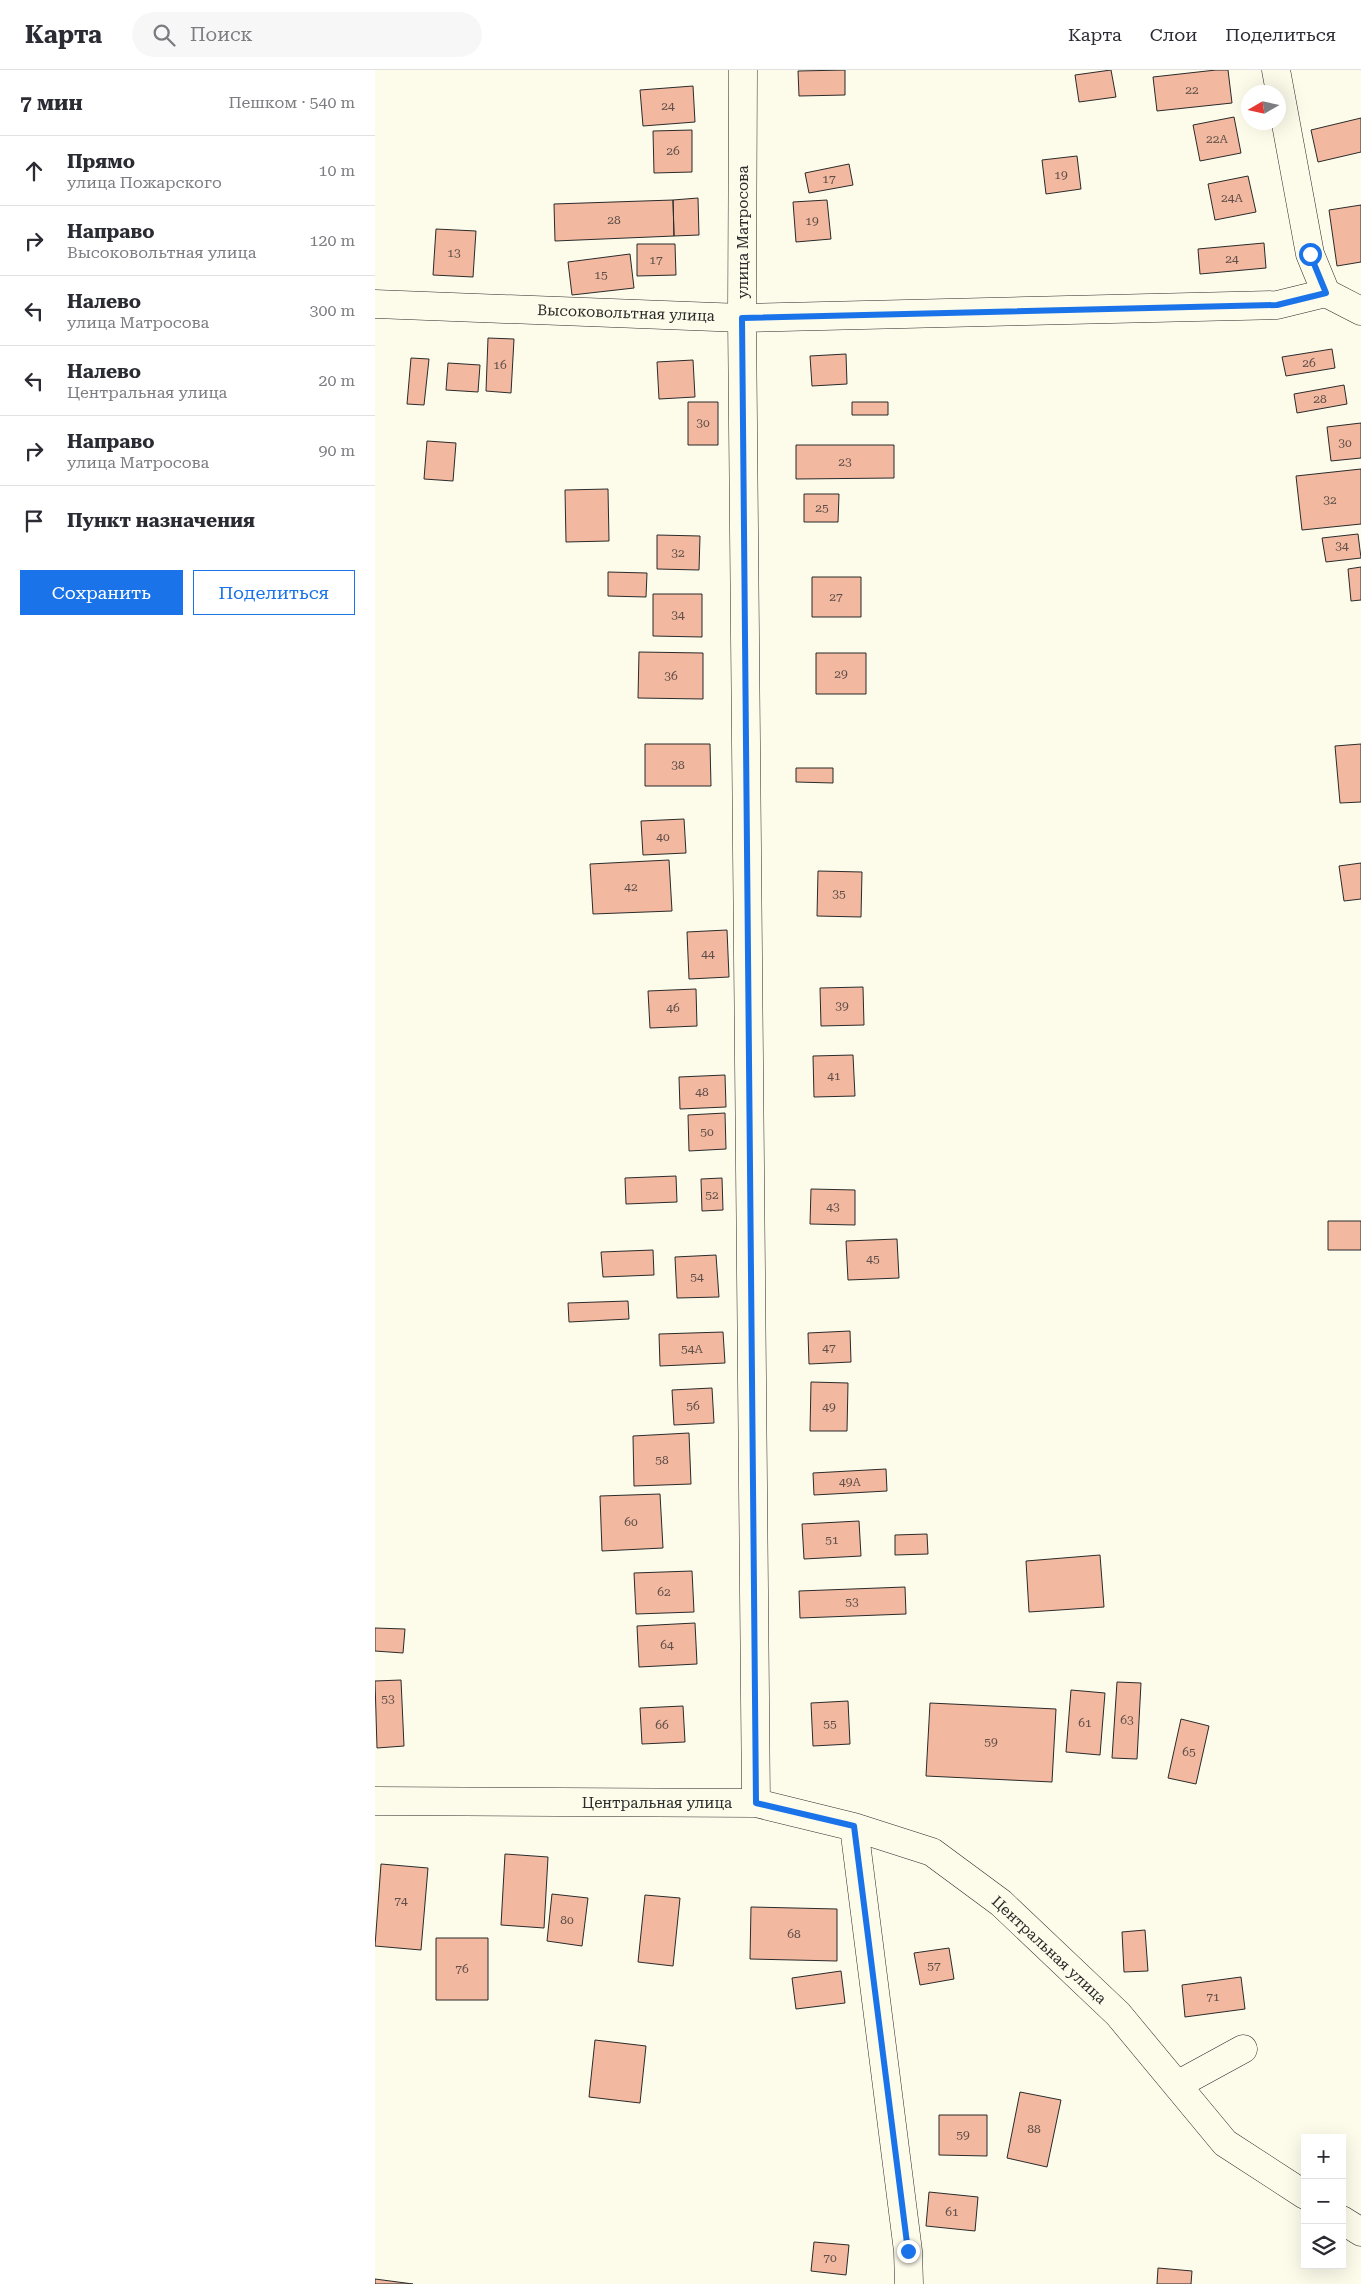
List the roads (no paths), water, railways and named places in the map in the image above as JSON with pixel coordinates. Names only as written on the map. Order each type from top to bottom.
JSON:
[{"type":"street","name":"улица Матросова","points":[[743,70],[742,318],[756,1803]]},
{"type":"street","points":[[1276,70],[1310,254],[1326,293],[1361,311]]},
{"type":"street","name":"Высоковольтная улица","points":[[375,304],[742,318],[1277,305],[1326,293]]},
{"type":"street","name":"Центральная улица","points":[[375,1801],[756,1803],[854,1826],[932,1852],[1001,1903],[1118,2014],[1225,2143],[1301,2192]]},
{"type":"street","points":[[854,1826],[908,2251],[909,2284]]},
{"type":"street","points":[[1177,2084],[1243,2049]]},
{"type":"street","points":[[1346,2223],[1361,2232]]}]
